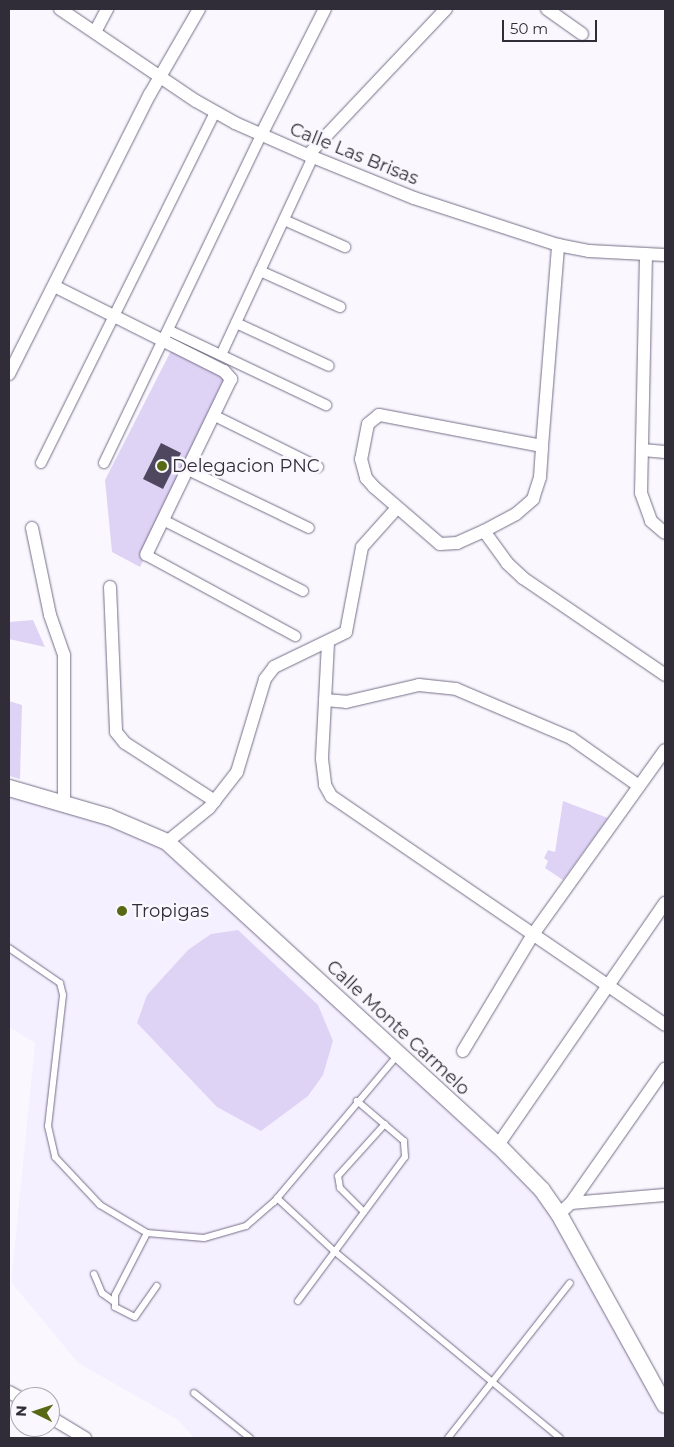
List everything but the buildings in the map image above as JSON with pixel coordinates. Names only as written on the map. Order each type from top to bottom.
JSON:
[{"type":"street","name":"Calle Las Brisas","points":[[60,9],[95,32],[158,79],[215,112],[261,135],[310,156],[414,198],[558,245],[665,255]]},
{"type":"street","points":[[95,32],[107,9]]},
{"type":"street","points":[[9,374],[158,79],[170,64],[199,9]]},
{"type":"street","points":[[104,463],[168,336],[261,135],[325,9]]},
{"type":"street","points":[[221,355],[284,220],[310,156],[446,9]]},
{"type":"street","points":[[547,9],[582,34]]},
{"type":"street","points":[[41,463],[215,112]]},
{"type":"street","points":[[284,220],[345,247]]},
{"type":"street","points":[[542,446],[379,416],[365,433],[362,468],[366,478],[396,509],[440,544],[457,543],[484,531],[516,514],[533,499],[542,446],[558,245]]},
{"type":"street","points":[[646,254],[644,505],[652,521],[665,533]]},
{"type":"street","points":[[260,271],[340,307]]},
{"type":"street","points":[[54,286],[115,316],[221,355],[326,405]]},
{"type":"street","points":[[236,323],[329,366]]},
{"type":"street","points":[[168,336],[229,374],[230,384],[146,555],[295,636]]},
{"type":"street","points":[[215,416],[318,467]]},
{"type":"street","points":[[643,450],[665,452]]},
{"type":"street","points":[[188,470],[309,528]]},
{"type":"street","points":[[167,842],[215,801],[237,772],[265,679],[284,660],[328,643],[346,632],[350,622],[362,547],[396,509]]},
{"type":"street","points":[[163,520],[303,591]]},
{"type":"street","points":[[32,528],[50,615],[64,654],[64,804]]},
{"type":"street","points":[[484,531],[507,563],[523,578],[665,675]]},
{"type":"street","points":[[110,587],[116,732],[125,743],[215,801]]},
{"type":"street","points":[[328,643],[323,774],[331,796],[608,983],[665,1024]]},
{"type":"street","points":[[325,700],[346,702],[419,685],[456,688],[571,738],[639,786]]},
{"type":"street","points":[[463,1051],[534,934],[665,750]]},
{"type":"street","name":"Calle Monte Carmelo","points":[[9,788],[109,817],[167,842],[397,1056],[498,1145],[542,1190],[565,1209],[665,1405]]},
{"type":"street","points":[[498,1145],[665,903]]},
{"type":"street","points":[[565,1209],[665,1069]]},
{"type":"street","points":[[565,1209],[665,1195]]},
{"type":"street","points":[[60,1423],[85,1438]]},
{"type":"lane","points":[[9,948],[60,983],[63,995],[48,1126],[55,1157],[100,1205],[147,1233],[191,1238],[231,1233],[246,1226],[277,1198],[357,1101],[397,1056]]},
{"type":"lane","points":[[298,1301],[405,1157],[404,1141],[357,1101]]},
{"type":"lane","points":[[364,1212],[340,1188],[338,1176],[384,1124]]},
{"type":"lane","points":[[277,1198],[334,1251],[560,1438]]},
{"type":"lane","points":[[113,1301],[147,1233]]},
{"type":"lane","points":[[94,1274],[102,1294],[113,1301],[115,1307],[134,1317],[157,1286]]},
{"type":"lane","points":[[448,1438],[493,1384],[570,1283]]},
{"type":"lane","points":[[194,1393],[250,1438]]},
{"type":"shaded area","points":[[174,345],[224,371],[226,393],[140,567],[112,552],[105,480]]},
{"type":"shaded area","points":[[33,620],[45,647],[9,639],[9,622]]},
{"type":"shaded area","points":[[9,701],[22,705],[20,779],[9,776]]},
{"type":"shaded area","points":[[9,788],[167,842],[542,1190],[665,1405],[665,1438],[194,1438],[178,1420],[78,1363],[11,1282],[35,1043],[9,1027]]},
{"type":"shaded area","points":[[563,801],[608,818],[563,880],[545,868],[548,861],[544,858],[548,850],[555,852]]},
{"type":"shaded area","points":[[238,930],[318,1005],[333,1041],[323,1075],[308,1096],[261,1131],[217,1107],[137,1023],[147,995],[188,950],[211,934]]},
{"type":"place","name":"Delegacion PNC","points":[[162,466]]},
{"type":"place","name":"Tropigas","points":[[122,911]]}]
